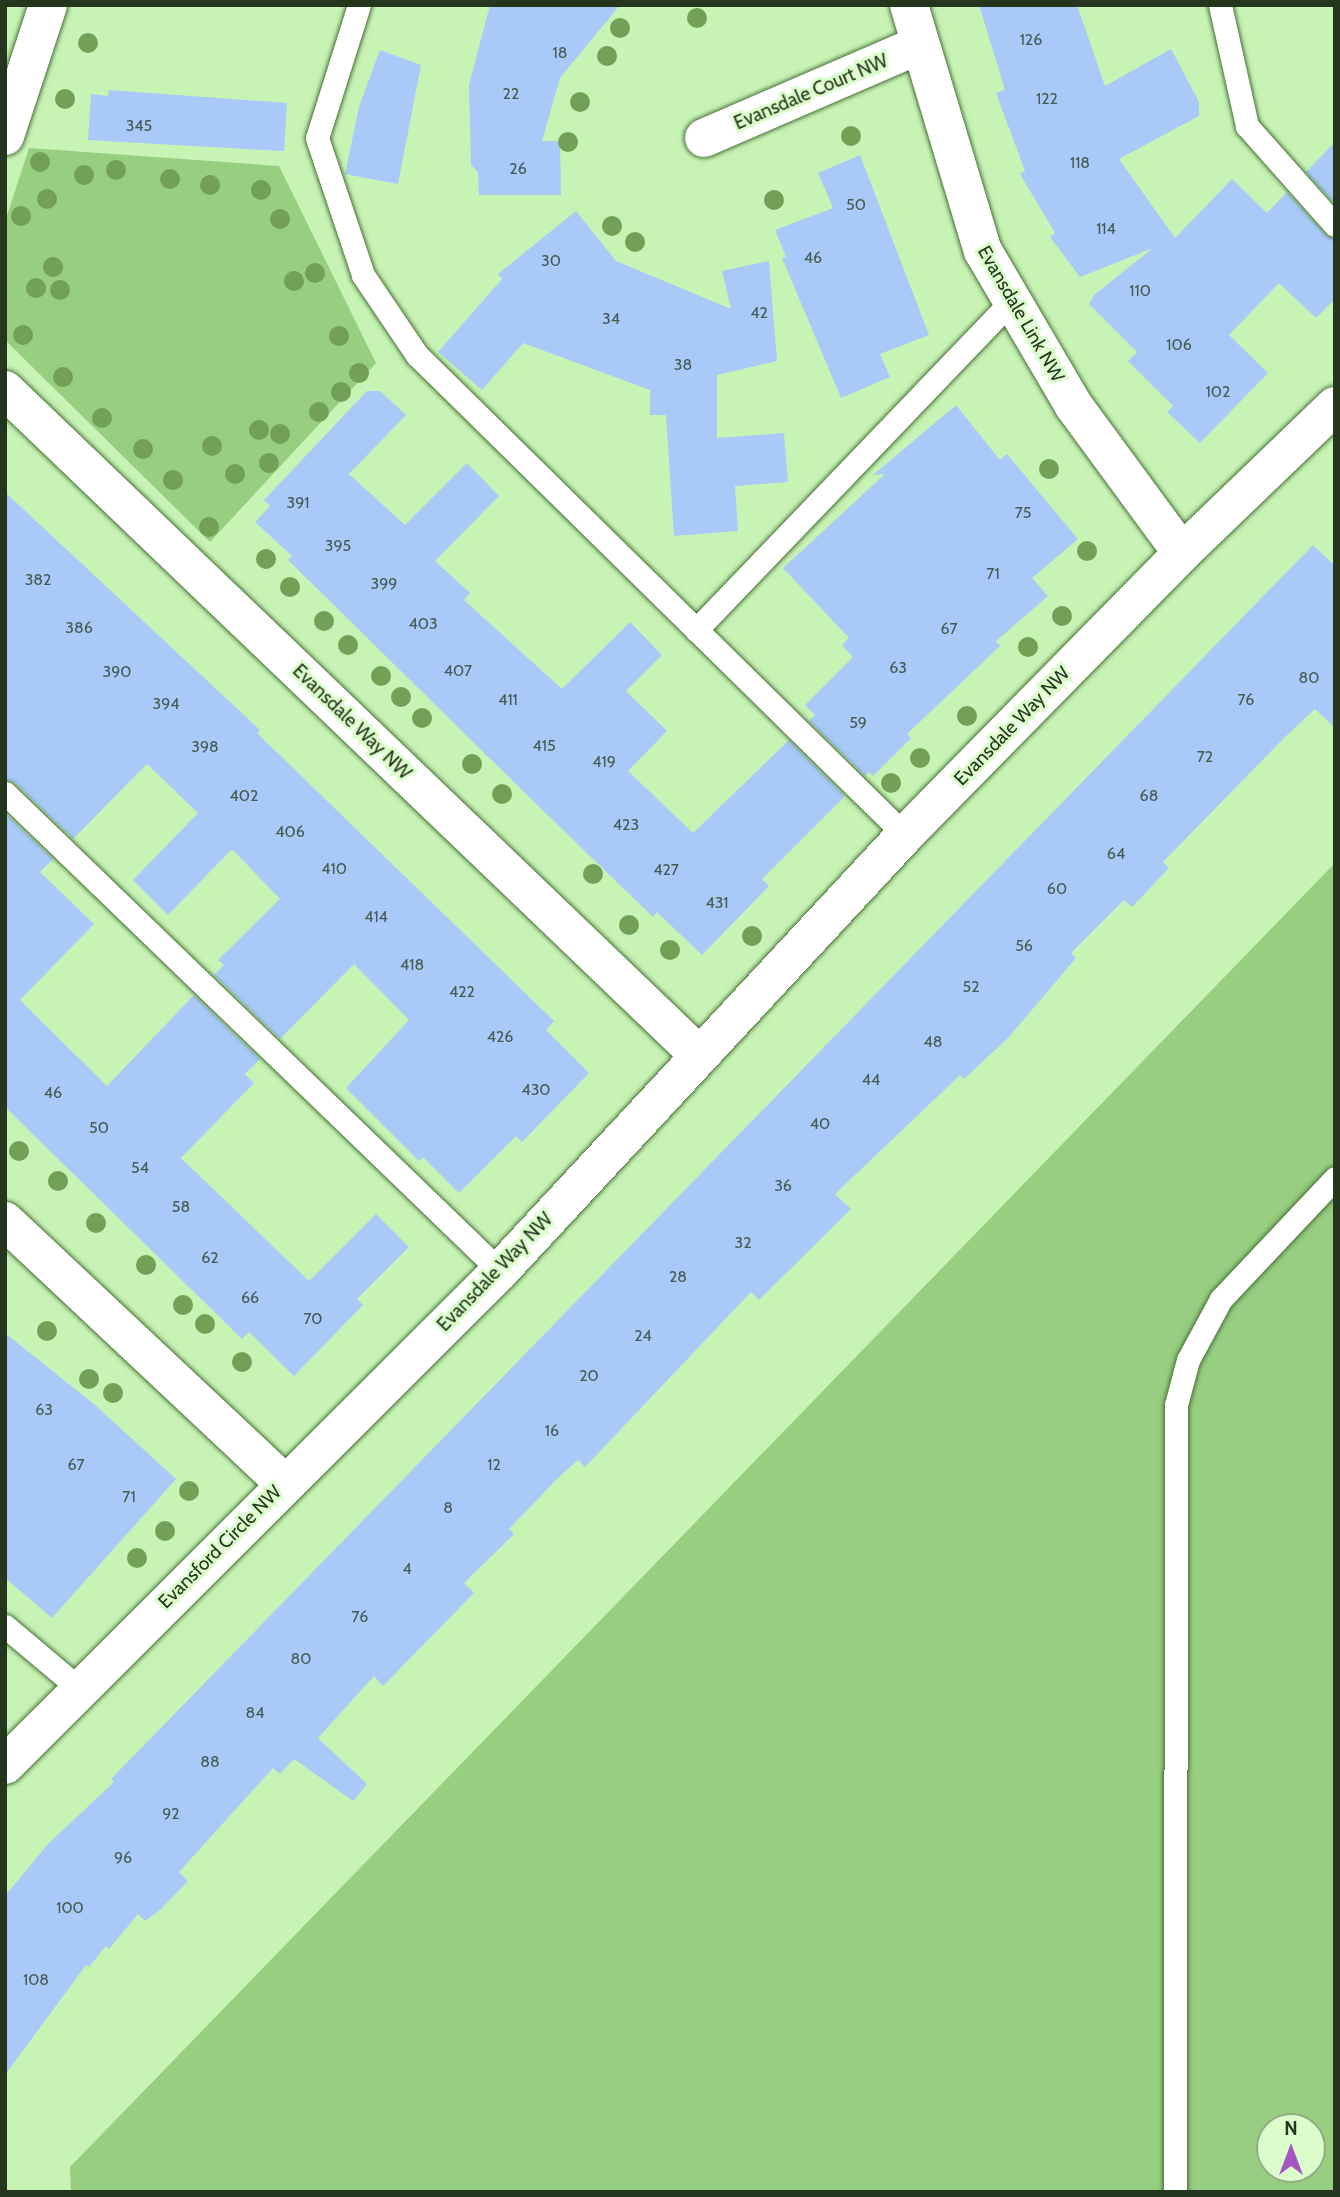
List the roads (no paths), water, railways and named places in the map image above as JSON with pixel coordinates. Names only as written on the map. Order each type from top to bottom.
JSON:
[{"type":"street","points":[[5,136],[48,5]]},
{"type":"street","name":"Evansdale Link NW","points":[[909,5],[918,46],[983,251],[1074,406],[1182,553]]},
{"type":"street","name":"Evansdale Court NW","points":[[704,138],[918,46]]},
{"type":"street","name":"Evansdale Way NW","points":[[5,390],[699,1055]]},
{"type":"street","name":"Evansdale Way NW","points":[[285,1484],[500,1271],[905,835],[1182,553],[1335,405]]},
{"type":"street","name":"Evansford Circle NW","points":[[5,1221],[285,1484],[5,1765]]},
{"type":"lane","points":[[359,5],[317,138],[363,275],[417,355],[905,835]]},
{"type":"lane","points":[[1220,5],[1247,125],[1335,225]]},
{"type":"lane","points":[[696,631],[1012,302]]},
{"type":"lane","points":[[5,793],[500,1271]]},
{"type":"lane","points":[[1175,2192],[1176,1405],[1188,1360],[1220,1300],[1335,1178]]},
{"type":"lane","points":[[5,1626],[81,1690]]}]
